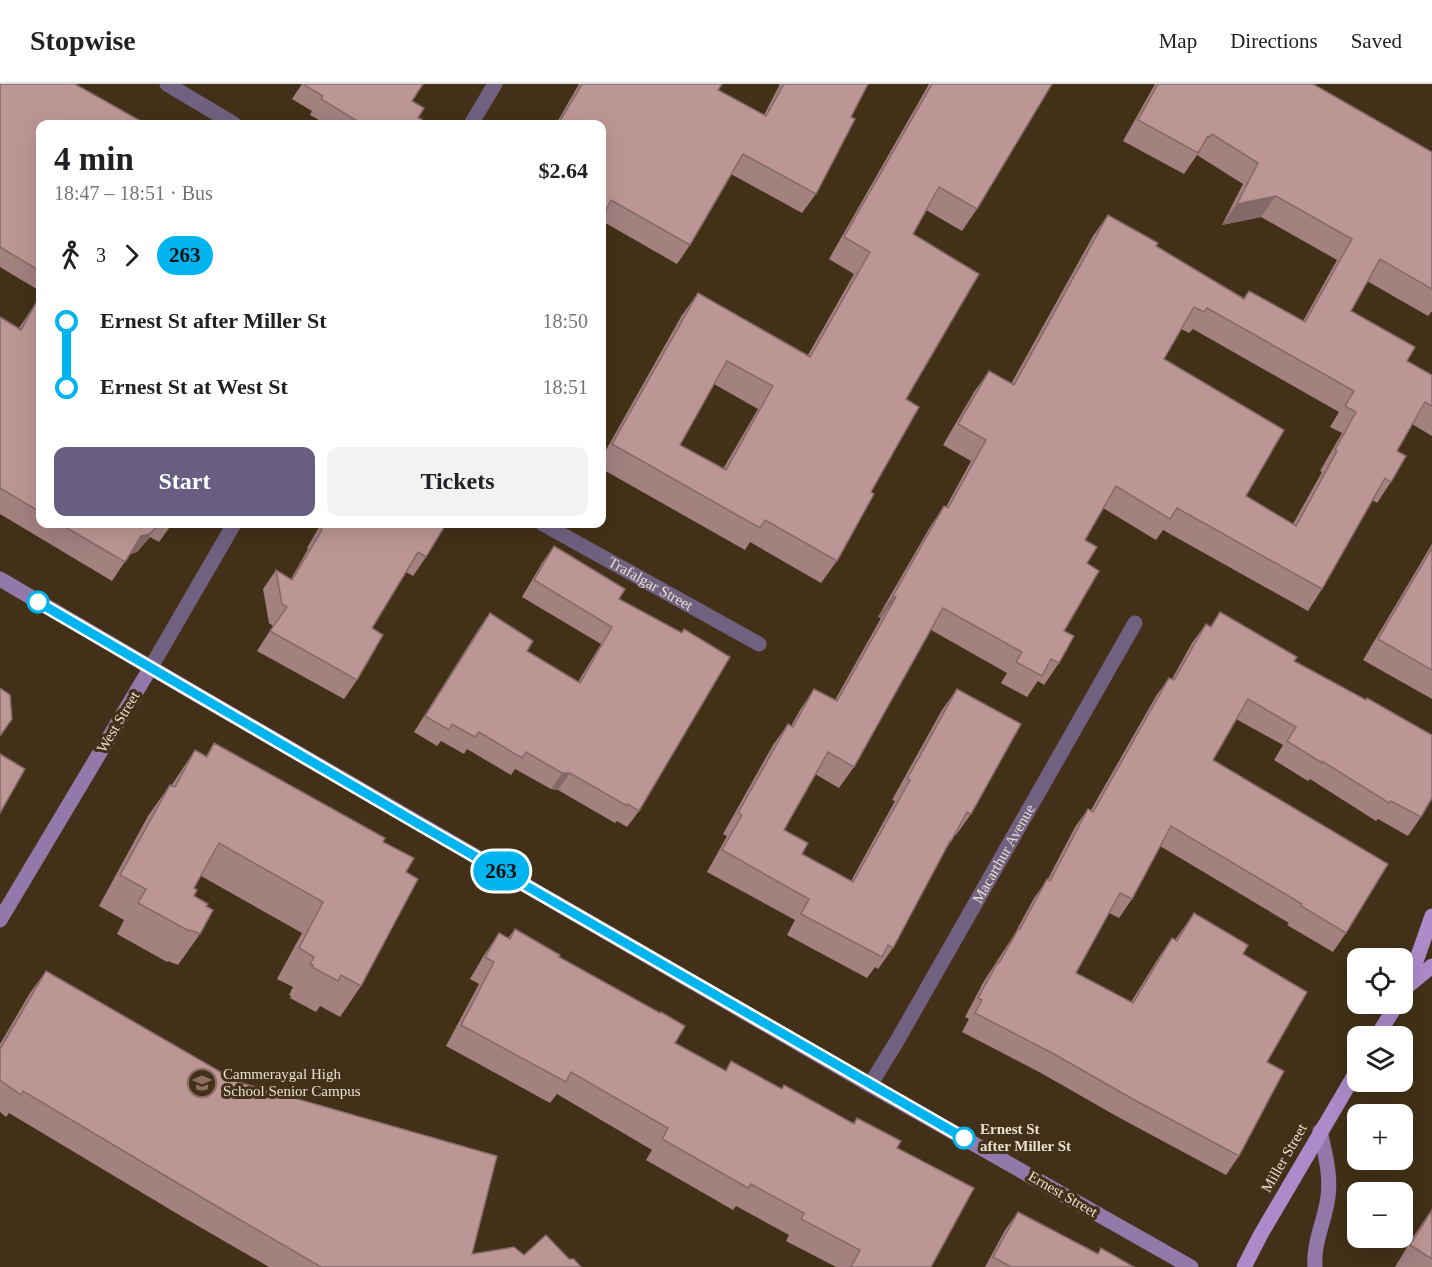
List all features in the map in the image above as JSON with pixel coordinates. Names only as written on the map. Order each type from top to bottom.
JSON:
[{"type":"main road","points":[[1413,968],[1432,916]]},
{"type":"main road","points":[[1413,983],[1432,966]]},
{"type":"main road","name":"Miller Street","points":[[1244,1267],[1347,1087]]},
{"type":"street","points":[[167,84],[227,120]]},
{"type":"street","points":[[473,120],[495,84]]},
{"type":"street","name":"West Street","points":[[0,920],[232,528]]},
{"type":"street","name":"Trafalgar Street","points":[[550,528],[759,644]]},
{"type":"street","name":"Ernest Street","points":[[0,579],[870,1085],[1191,1267]]},
{"type":"street","name":"Macarthur Avenue","points":[[870,1085],[1135,623]]},
{"type":"street","points":[[1315,1267],[1314,1256],[1318,1233],[1328,1197],[1328,1165],[1320,1131]]},
{"type":"building","points":[[0,84],[75,84],[139,120],[36,120],[36,269],[0,247]]},
{"type":"building","points":[[303,84],[423,84],[412,101],[424,108],[418,118],[421,120],[355,120],[321,99],[323,96]]},
{"type":"building","points":[[582,84],[722,84],[718,90],[766,116],[784,84],[868,84],[851,117],[855,119],[816,194],[743,154],[690,245],[611,200],[606,210],[606,120],[560,120]]},
{"type":"building","points":[[932,84],[1052,84],[977,209],[939,187],[913,234],[979,274],[906,399],[919,407],[871,492],[874,494],[837,561],[765,520],[760,528],[612,444],[698,293],[810,357],[870,252],[844,237]],"holes":[[[727,361],[773,386],[726,470],[680,445]]]},
{"type":"building","points":[[1158,84],[1313,84],[1432,152],[1432,289],[1380,259],[1351,311],[1415,347],[1407,361],[1432,375],[1432,406],[1425,402],[1397,451],[1406,456],[1391,482],[1385,478],[1322,589],[1177,508],[1170,519],[1116,486],[1085,540],[1097,547],[1087,563],[1099,571],[1064,631],[1074,636],[1059,663],[1051,659],[1042,676],[1016,662],[1022,652],[943,608],[854,767],[828,752],[784,830],[808,843],[802,854],[853,882],[957,689],[1021,724],[971,814],[967,812],[950,841],[893,948],[888,945],[882,957],[801,914],[809,899],[722,850],[742,815],[738,813],[788,724],[793,727],[814,689],[837,701],[944,506],[948,508],[986,440],[958,424],[989,371],[1014,385],[1108,215],[1158,243],[1156,246],[1244,299],[1249,291],[1305,322],[1352,239],[1276,196],[1237,204],[1258,163],[1212,134],[1208,136],[1198,153],[1138,120]],"holes":[[[1194,307],[1204,312],[1207,308],[1354,391],[1345,406],[1356,412],[1296,526],[1246,496],[1284,430],[1164,359]]]},
{"type":"building","points":[[36,303],[36,510],[0,488],[0,317],[21,330]]},
{"type":"building","points":[[67,528],[155,528],[150,534],[141,536],[125,562]]},
{"type":"building","points":[[444,528],[426,557],[418,552],[372,628],[383,635],[357,680],[270,631],[287,607],[282,604],[276,570],[292,580],[321,529]]},
{"type":"building","points":[[554,546],[625,589],[619,599],[682,633],[684,629],[730,657],[639,811],[570,773],[562,773],[526,752],[522,758],[479,732],[475,737],[452,724],[449,730],[425,716],[490,613],[533,641],[527,651],[580,683],[612,627],[534,580]]},
{"type":"building","points":[[1432,548],[1432,670],[1378,639]]},
{"type":"building","points":[[1220,612],[1297,657],[1294,661],[1366,700],[1367,698],[1432,735],[1432,798],[1421,817],[1391,801],[1389,803],[1287,741],[1296,727],[1248,699],[1213,760],[1388,864],[1346,933],[1171,826],[1132,899],[1120,893],[1076,973],[1133,1003],[1172,938],[1177,941],[1194,913],[1248,945],[1243,954],[1307,992],[1267,1062],[1284,1071],[1239,1156],[975,1013],[982,1000],[978,998],[1047,879],[1050,881],[1088,809],[1093,812],[1169,678],[1174,680],[1206,624],[1211,627]]},
{"type":"building","points":[[0,688],[10,695],[12,719],[0,736]]},
{"type":"building","points":[[214,743],[385,838],[383,842],[414,858],[406,872],[418,879],[361,986],[341,975],[338,981],[312,967],[313,965],[310,964],[314,957],[299,948],[323,902],[219,843],[194,888],[197,890],[194,896],[208,904],[206,906],[213,910],[200,934],[189,931],[138,903],[146,889],[120,875],[170,785],[175,787],[195,750],[207,757]]},
{"type":"building","points":[[0,754],[25,769],[0,813]]},
{"type":"building","points":[[515,929],[560,955],[559,957],[685,1026],[675,1043],[726,1071],[731,1061],[782,1089],[784,1085],[854,1124],[857,1118],[901,1141],[897,1148],[974,1188],[931,1267],[851,1267],[860,1250],[801,1219],[804,1213],[751,1184],[748,1188],[662,1139],[668,1128],[571,1072],[566,1082],[461,1025],[494,962],[485,957],[499,933],[510,939]]},
{"type":"building","points":[[46,971],[238,1082],[497,1156],[472,1254],[514,1247],[524,1255],[546,1235],[569,1259],[574,1259],[581,1267],[321,1267],[23,1091],[21,1095],[0,1080],[0,1049]]},
{"type":"building","points":[[1432,1210],[1432,1259],[1413,1247],[1413,1240]]},
{"type":"building","points":[[1018,1212],[1098,1254],[1101,1248],[1134,1267],[1011,1267],[993,1257]]},
{"type":"bus line","name":"263","points":[[38,602],[964,1138]]},
{"type":"place","name":"Cammeraygal High School Senior Campus","points":[[202,1083]]},
{"type":"place","name":"Ernest St after Miller St","points":[[964,1138]]}]
